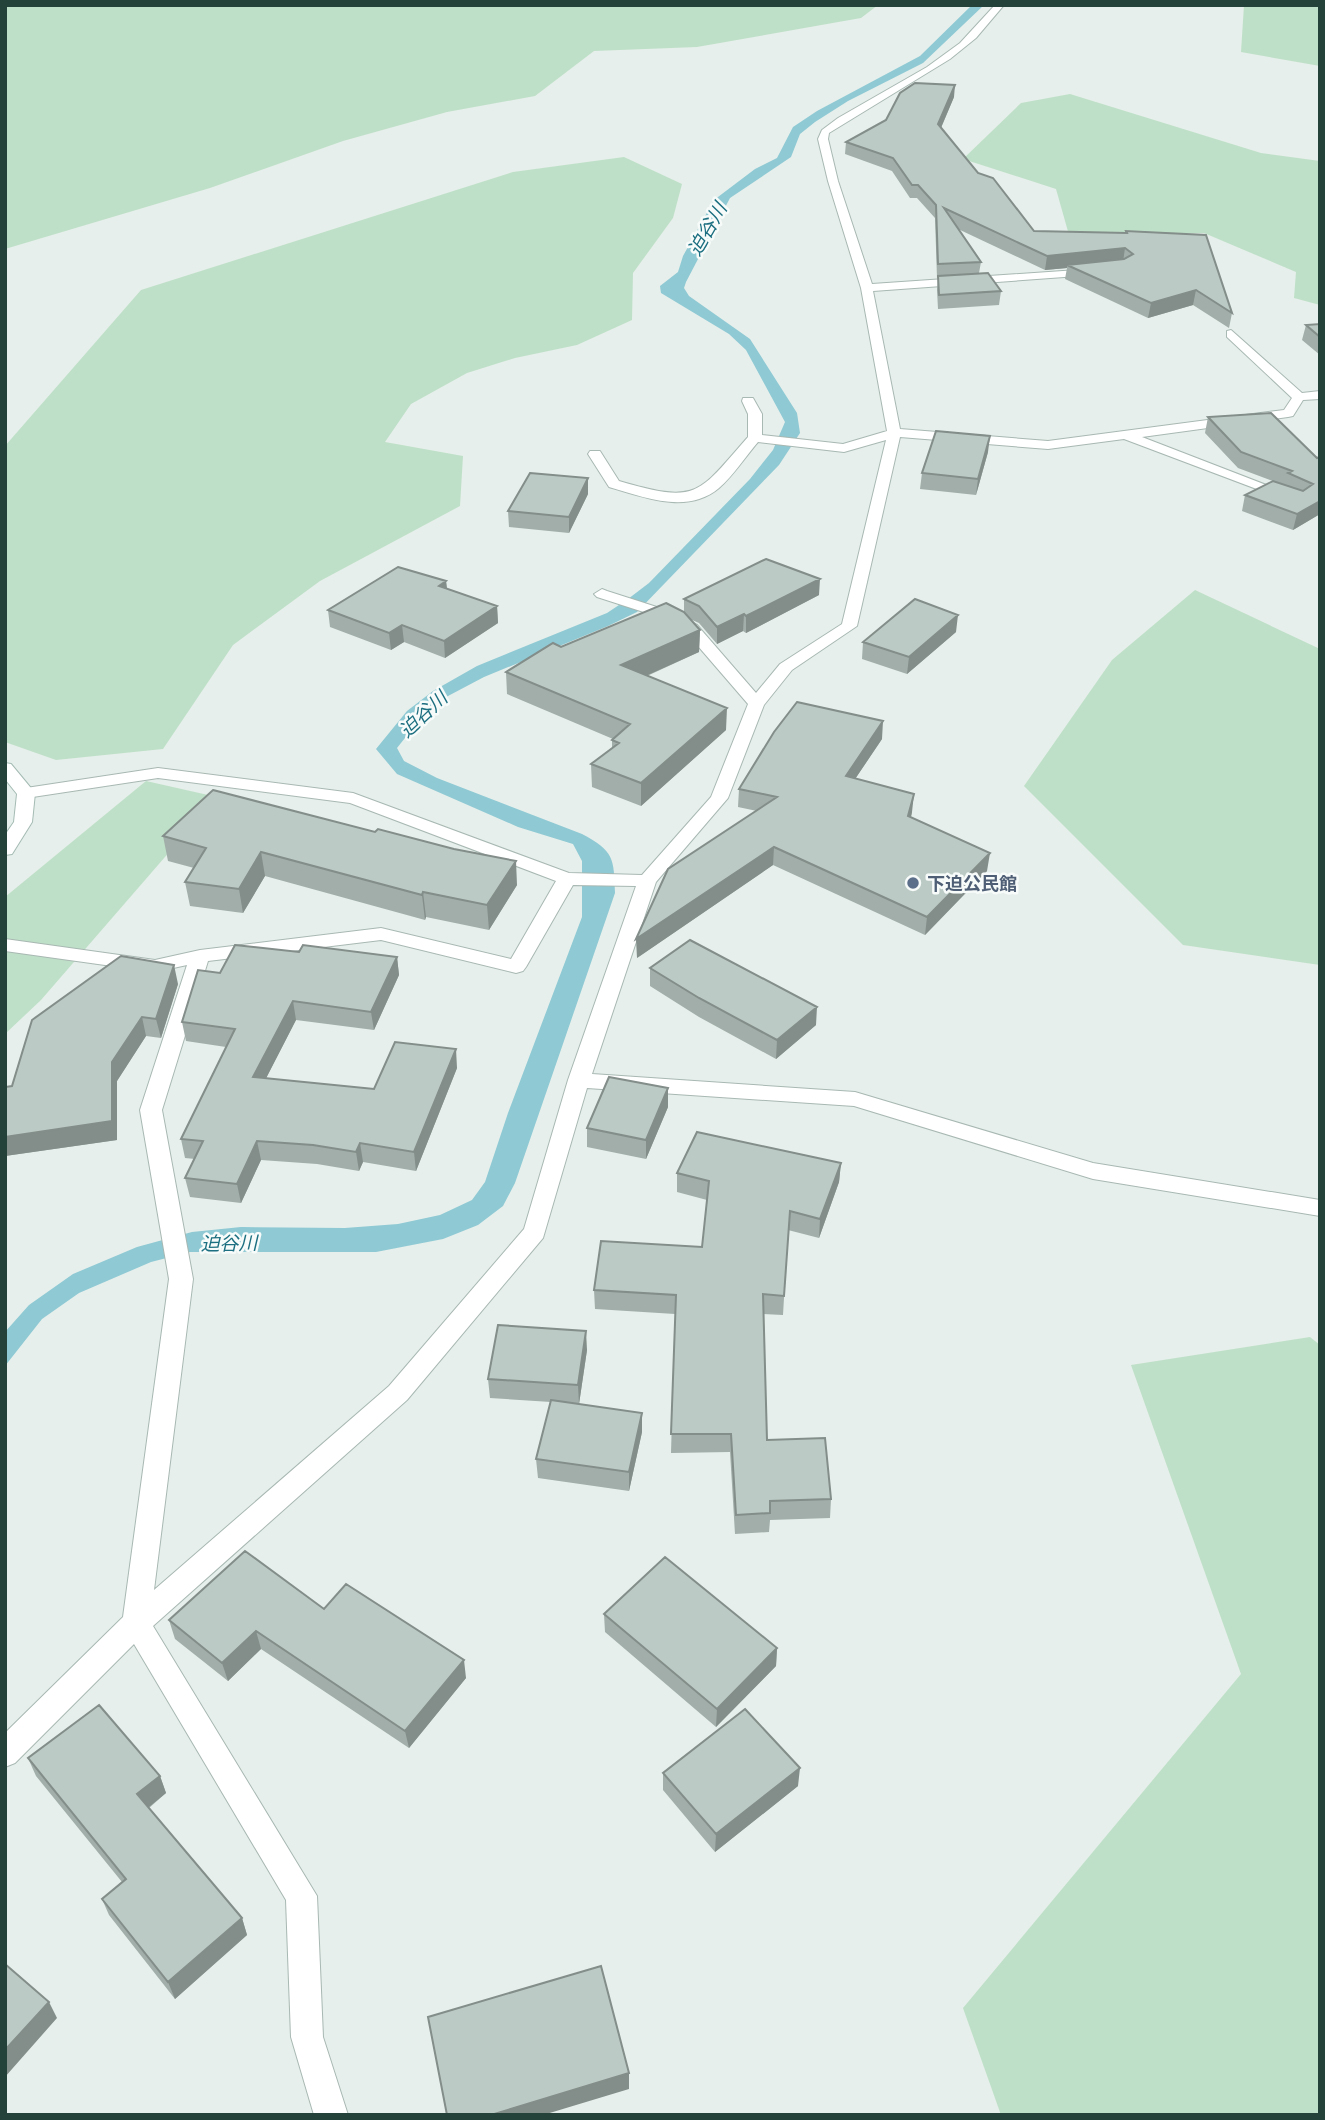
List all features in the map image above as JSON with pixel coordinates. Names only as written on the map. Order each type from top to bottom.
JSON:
[{"type":"street","points":[[5,1753],[136,1623],[398,1393],[535,1232],[579,1080],[647,881],[719,798],[756,704],[786,667],[849,626],[894,433],[867,288],[833,181],[823,139],[825,132],[850,113],[949,56],[967,42],[1000,5]]},
{"type":"street","points":[[867,288],[1004,280],[1108,269]]},
{"type":"street","points":[[1231,334],[1298,397],[1320,395]]},
{"type":"street","points":[[760,438],[844,448],[894,433],[1048,445],[1288,413],[1298,397]]},
{"type":"street","points":[[748,401],[755,414],[760,438]]},
{"type":"street","points":[[1123,434],[1300,501]]},
{"type":"street","points":[[595,454],[614,484],[664,496],[692,497],[706,492],[760,438]]},
{"type":"street","points":[[609,597],[659,612],[691,628],[756,704]]},
{"type":"street","points":[[5,768],[26,793],[23,822],[5,850]]},
{"type":"street","points":[[26,793],[158,773],[353,798],[566,879],[647,881]]},
{"type":"street","points":[[5,944],[155,966],[200,956],[381,934],[516,967],[566,879]]},
{"type":"street","points":[[200,956],[151,1110],[181,1279],[136,1623],[301,1896],[307,2037],[331,2115]]},
{"type":"street","points":[[579,1080],[855,1099],[1093,1171],[1320,1208]]},
{"type":"green space","points":[[5,5],[878,5],[861,18],[697,47],[594,51],[535,96],[447,112],[343,141],[210,188],[5,249]]},
{"type":"green space","points":[[1244,5],[1320,5],[1320,66],[1241,52]]},
{"type":"green space","points":[[1070,94],[1261,153],[1320,161],[1320,305],[1294,298],[1296,272],[1204,233],[1069,235],[1056,189],[963,159],[1021,103]]},
{"type":"green space","points":[[624,157],[682,184],[673,218],[633,273],[632,320],[577,345],[515,358],[467,373],[411,404],[385,442],[463,456],[460,506],[320,581],[233,645],[163,749],[56,760],[5,742],[5,446],[141,290],[513,172]]},
{"type":"green space","points":[[1195,590],[1320,649],[1320,965],[1183,945],[1024,786],[1112,660]]},
{"type":"green space","points":[[146,781],[217,797],[41,1000],[5,1034],[5,897]]},
{"type":"green space","points":[[1310,1337],[1320,1345],[1320,2115],[1001,2115],[963,2008],[1241,1674],[1131,1365]]},
{"type":"water","name":"迫谷川","points":[[972,5],[984,5],[923,63],[848,101],[815,122],[800,134],[791,157],[730,198],[686,282],[684,288],[689,296],[750,339],[797,413],[800,433],[779,465],[637,612],[484,677],[448,696],[416,724],[397,748],[404,761],[437,778],[582,834],[601,845],[613,863],[615,893],[515,1183],[503,1206],[478,1225],[443,1239],[376,1252],[190,1252],[151,1262],[79,1293],[42,1319],[5,1366],[5,1332],[29,1305],[73,1274],[137,1247],[192,1232],[241,1227],[345,1228],[398,1224],[440,1215],[472,1200],[485,1182],[508,1113],[582,917],[582,861],[573,844],[518,827],[397,774],[376,749],[407,711],[433,691],[477,666],[607,613],[628,599],[649,583],[750,479],[773,450],[785,422],[746,350],[729,334],[661,293],[660,286],[678,272],[683,256],[714,200],[755,169],[777,158],[793,127],[817,111],[920,56]]},
{"type":"building","points":[[915,83],[955,85],[938,124],[978,173],[993,178],[1034,231],[1127,233],[1126,231],[1206,235],[1232,313],[1196,290],[1151,303],[1067,265],[1124,259],[1133,254],[1125,248],[1047,256],[944,208],[981,262],[938,264],[936,205],[918,185],[912,185],[893,158],[846,142],[886,120],[900,93]]},
{"type":"building","points":[[988,273],[1001,291],[939,295],[938,276]]},
{"type":"building","points":[[1320,324],[1320,337],[1306,325]]},
{"type":"building","points":[[1271,413],[1317,458],[1320,457],[1320,501],[1297,514],[1245,495],[1273,481],[1303,491],[1313,484],[1288,473],[1292,471],[1241,452],[1208,417]]},
{"type":"building","points":[[936,431],[990,436],[978,479],[922,473]]},
{"type":"building","points":[[530,473],[588,478],[569,517],[508,511]]},
{"type":"building","points":[[766,559],[820,579],[746,616],[744,614],[717,627],[699,606],[684,599]]},
{"type":"building","points":[[398,567],[446,581],[439,586],[497,606],[444,641],[402,625],[389,633],[328,610]]},
{"type":"building","points":[[915,599],[958,615],[909,657],[863,642]]},
{"type":"building","points":[[666,603],[684,612],[700,630],[621,665],[727,708],[641,783],[591,764],[619,743],[612,740],[630,724],[506,672],[553,643],[561,647]]},
{"type":"building","points":[[797,702],[883,721],[846,776],[914,794],[908,816],[990,853],[927,917],[774,847],[636,939],[668,869],[777,797],[739,789],[774,732]]},
{"type":"building","points":[[213,790],[375,832],[378,829],[454,849],[516,861],[487,905],[423,892],[422,895],[261,852],[239,889],[185,882],[206,848],[163,836]]},
{"type":"building","points":[[690,940],[817,1007],[777,1040],[650,968]]},
{"type":"building","points":[[235,945],[299,952],[303,945],[397,957],[371,1012],[293,1001],[253,1077],[374,1089],[395,1042],[456,1049],[414,1152],[360,1143],[356,1152],[313,1145],[257,1141],[237,1184],[185,1178],[203,1141],[181,1139],[235,1029],[182,1022],[198,970],[220,973]]},
{"type":"building","points":[[121,956],[174,965],[156,1019],[142,1017],[112,1062],[112,1121],[5,1137],[5,1087],[12,1086],[32,1020]]},
{"type":"building","points":[[609,1077],[668,1088],[646,1140],[587,1128]]},
{"type":"building","points":[[697,1132],[841,1163],[820,1219],[790,1211],[784,1296],[763,1294],[767,1440],[825,1438],[831,1499],[770,1501],[770,1513],[736,1515],[731,1434],[671,1434],[676,1295],[594,1290],[601,1241],[702,1247],[709,1181],[677,1173]]},
{"type":"building","points":[[498,1325],[586,1331],[578,1385],[488,1379]]},
{"type":"building","points":[[551,1400],[642,1413],[629,1472],[536,1459]]},
{"type":"building","points":[[245,1551],[324,1609],[346,1584],[464,1660],[405,1731],[256,1631],[222,1663],[169,1620]]},
{"type":"building","points":[[665,1557],[777,1648],[717,1709],[604,1614]]},
{"type":"building","points":[[99,1705],[160,1776],[137,1794],[242,1918],[168,1982],[102,1899],[126,1879],[28,1758]]},
{"type":"building","points":[[745,1709],[800,1768],[716,1834],[663,1773]]},
{"type":"building","points":[[5,1964],[49,2002],[5,2050]]},
{"type":"building","points":[[601,1966],[629,2073],[491,2115],[447,2115],[428,2017]]},
{"type":"place","name":"下迫公民館","points":[[913,883]]}]
